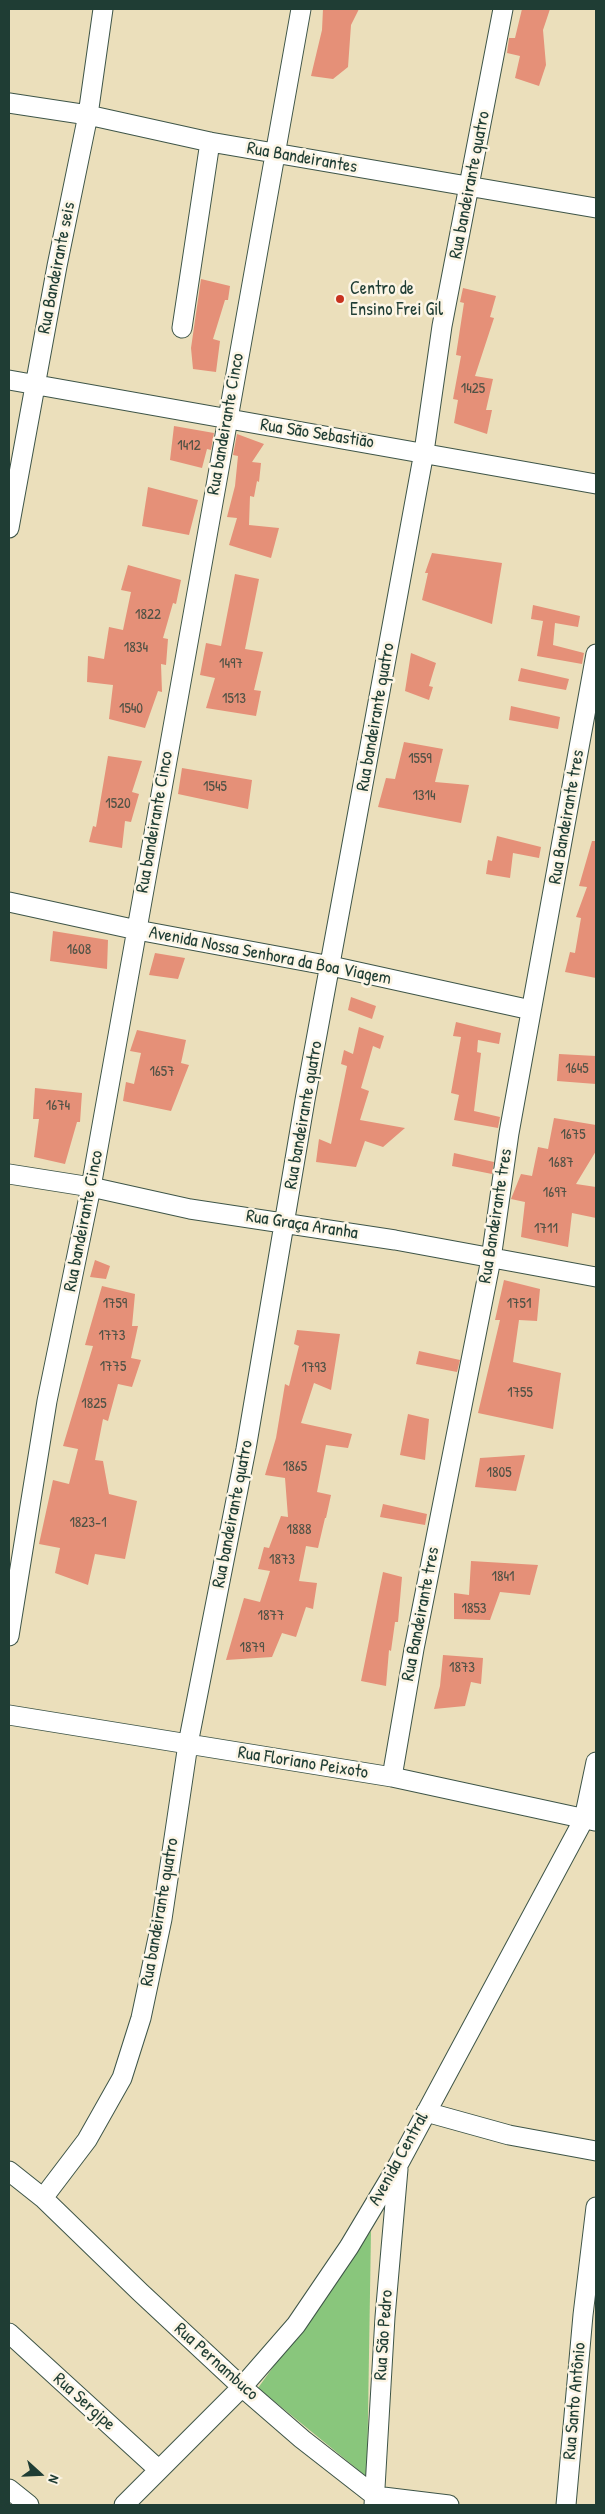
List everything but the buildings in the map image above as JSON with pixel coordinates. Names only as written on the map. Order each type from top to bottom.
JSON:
[{"type":"street","name":"Rua Bandeirante seis","points":[[9,528],[35,384],[88,115],[103,9]]},
{"type":"street","name":"Rua bandeirante Cinco","points":[[9,1636],[48,1401],[91,1187],[301,9]]},
{"type":"street","name":"Rua bandeirante quatro","points":[[44,2198],[87,2140],[125,2070],[141,2018],[162,1919],[188,1744],[246,1449],[305,1100],[424,452],[442,326],[503,9]]},
{"type":"street","name":"Rua Bandeirantes","points":[[9,103],[88,115],[210,142],[596,208]]},
{"type":"street","points":[[182,328],[210,142]]},
{"type":"street","name":"Rua São Sebastião","points":[[9,380],[424,452],[596,484]]},
{"type":"street","name":"Rua Bandeirante tres","points":[[392,1777],[414,1649],[491,1259],[509,1133],[596,654]]},
{"type":"street","name":"Avenida Nossa Senhora da Boa Viagem","points":[[9,902],[137,930],[331,966],[531,1010]]},
{"type":"street","name":"Rua Graça Aranha","points":[[9,1174],[91,1187],[190,1209],[394,1240],[596,1277]]},
{"type":"street","name":"Rua Floriano Peixoto","points":[[9,1715],[392,1777],[590,1820]]},
{"type":"street","name":"Avenida Central","points":[[124,2505],[242,2387],[296,2325],[348,2248],[398,2166],[426,2112],[590,1820],[596,1762]]},
{"type":"street","points":[[426,2112],[509,2135],[596,2151]]},
{"type":"street","name":"Rua São Pedro","points":[[374,2501],[385,2317],[398,2166]]},
{"type":"street","name":"Rua Pernambuco","points":[[9,2171],[44,2198],[242,2387],[374,2501]]},
{"type":"street","name":"Rua Santo Antônio","points":[[566,2505],[583,2315],[596,2207]]},
{"type":"street","name":"Rua Sergipe","points":[[9,2333],[159,2470]]},
{"type":"street","points":[[9,2489],[29,2505]]},
{"type":"street","points":[[374,2501],[449,2505]]},
{"type":"green space","points":[[371,2231],[367,2477],[258,2388]]},
{"type":"place","name":"Centro de Ensino Frei Gil","points":[[340,299]]}]
